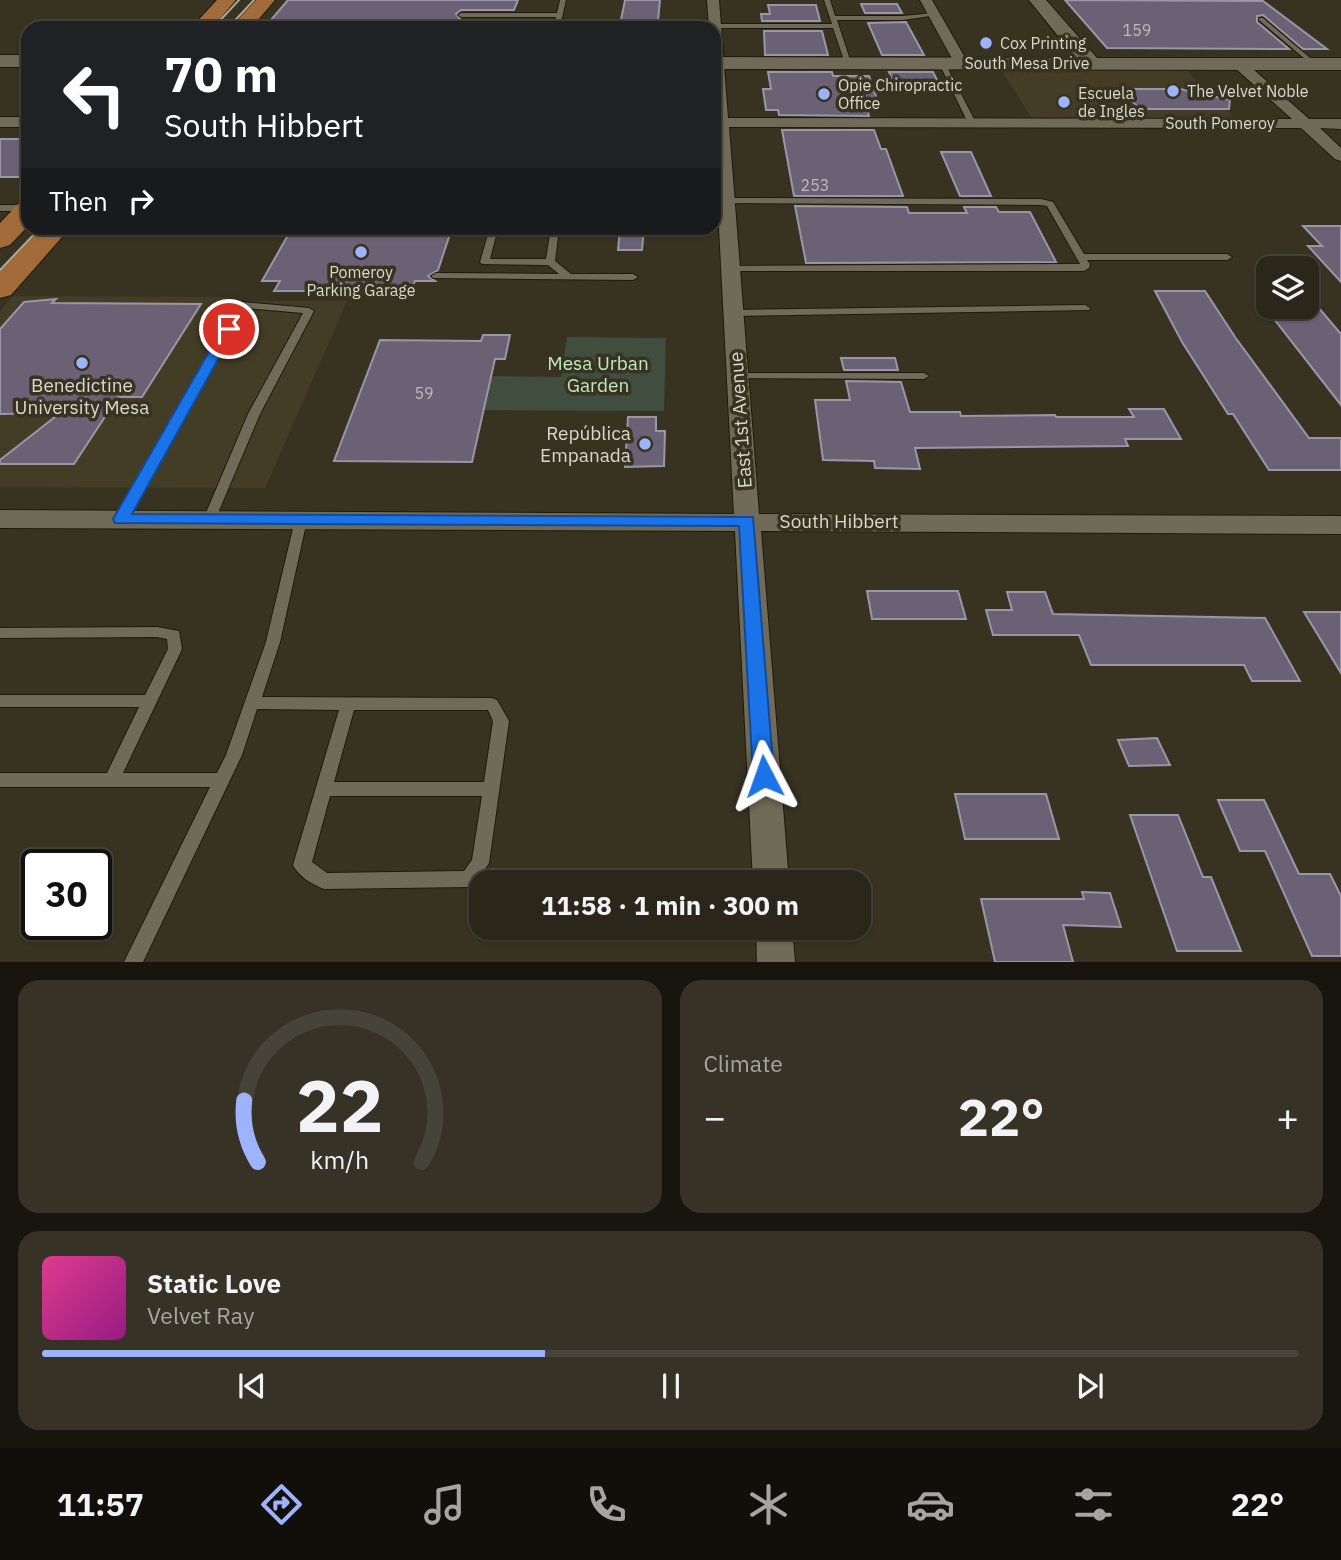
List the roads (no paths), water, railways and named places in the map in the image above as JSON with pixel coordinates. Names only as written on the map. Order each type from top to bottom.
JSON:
[{"type":"main road","points":[[208,21],[227,0]]},
{"type":"main road","points":[[246,21],[266,0]]},
{"type":"main road","points":[[1037,0],[1091,63]]},
{"type":"main road","points":[[0,61],[21,61]]},
{"type":"main road","name":"South Mesa Drive","points":[[721,63],[1341,64]]},
{"type":"main road","points":[[0,239],[21,216]]},
{"type":"main road","points":[[0,289],[50,235]]},
{"type":"street","name":"East 1st Avenue","points":[[713,0],[715,21]]},
{"type":"street","points":[[926,0],[951,63]]},
{"type":"street","points":[[1239,64],[1341,156]]},
{"type":"street","points":[[0,122],[21,122]]},
{"type":"street","name":"South Pomeroy","points":[[721,130],[972,123],[1341,124]]},
{"type":"street","name":"East 1st Avenue","points":[[721,160],[770,870]]},
{"type":"street","name":"South Hibbert","points":[[0,519],[1341,525]]},
{"type":"street","points":[[775,940],[776,961]]},
{"type":"lane","points":[[558,21],[563,0]]},
{"type":"lane","points":[[827,0],[848,63]]},
{"type":"lane","points":[[461,15],[560,15]]},
{"type":"lane","points":[[833,18],[934,15]]},
{"type":"lane","points":[[1261,19],[1314,64]]},
{"type":"lane","points":[[721,26],[835,26]]},
{"type":"lane","points":[[951,63],[972,123]]},
{"type":"lane","points":[[725,201],[1041,202],[1050,204],[1085,264],[1084,268],[730,268]]},
{"type":"lane","points":[[0,208],[21,209]]},
{"type":"lane","points":[[492,235],[485,262],[550,262],[568,276]]},
{"type":"lane","points":[[550,262],[554,235]]},
{"type":"lane","points":[[1082,257],[1227,257]]},
{"type":"lane","points":[[436,276],[632,277]]},
{"type":"lane","points":[[121,519],[242,305],[309,311],[254,414],[209,520]]},
{"type":"lane","points":[[732,313],[1085,308]]},
{"type":"lane","points":[[737,376],[924,376]]},
{"type":"lane","points":[[133,961],[222,780],[252,703],[272,642],[301,520]]},
{"type":"lane","points":[[0,633],[157,632],[173,635],[175,649],[112,780]]},
{"type":"lane","points":[[0,701],[150,701]]},
{"type":"lane","points":[[252,703],[492,704],[501,721],[481,863],[468,879],[324,881],[302,865],[348,704]]},
{"type":"lane","points":[[0,780],[222,780]]},
{"type":"lane","points":[[324,789],[491,789]]},
{"type":"tram line","points":[[220,21],[239,0]]},
{"type":"tram line","points":[[234,21],[254,0]]},
{"type":"tram line","points":[[0,270],[33,235]]},
{"type":"place","name":"Cox Printing","points":[[986,43]]},
{"type":"place","name":"The Velvet Noble","points":[[1173,91]]},
{"type":"place","name":"Opie Chiropractic Office","points":[[824,94]]},
{"type":"place","name":"Escuela de Ingles","points":[[1064,102]]},
{"type":"place","name":"Pomeroy Parking Garage","points":[[361,252]]},
{"type":"place","name":"Benedictine University Mesa","points":[[82,363]]},
{"type":"place","name":"República Empanada","points":[[645,444]]},
{"type":"park label","name":"Mesa Urban Garden","points":[[598,374]]}]
